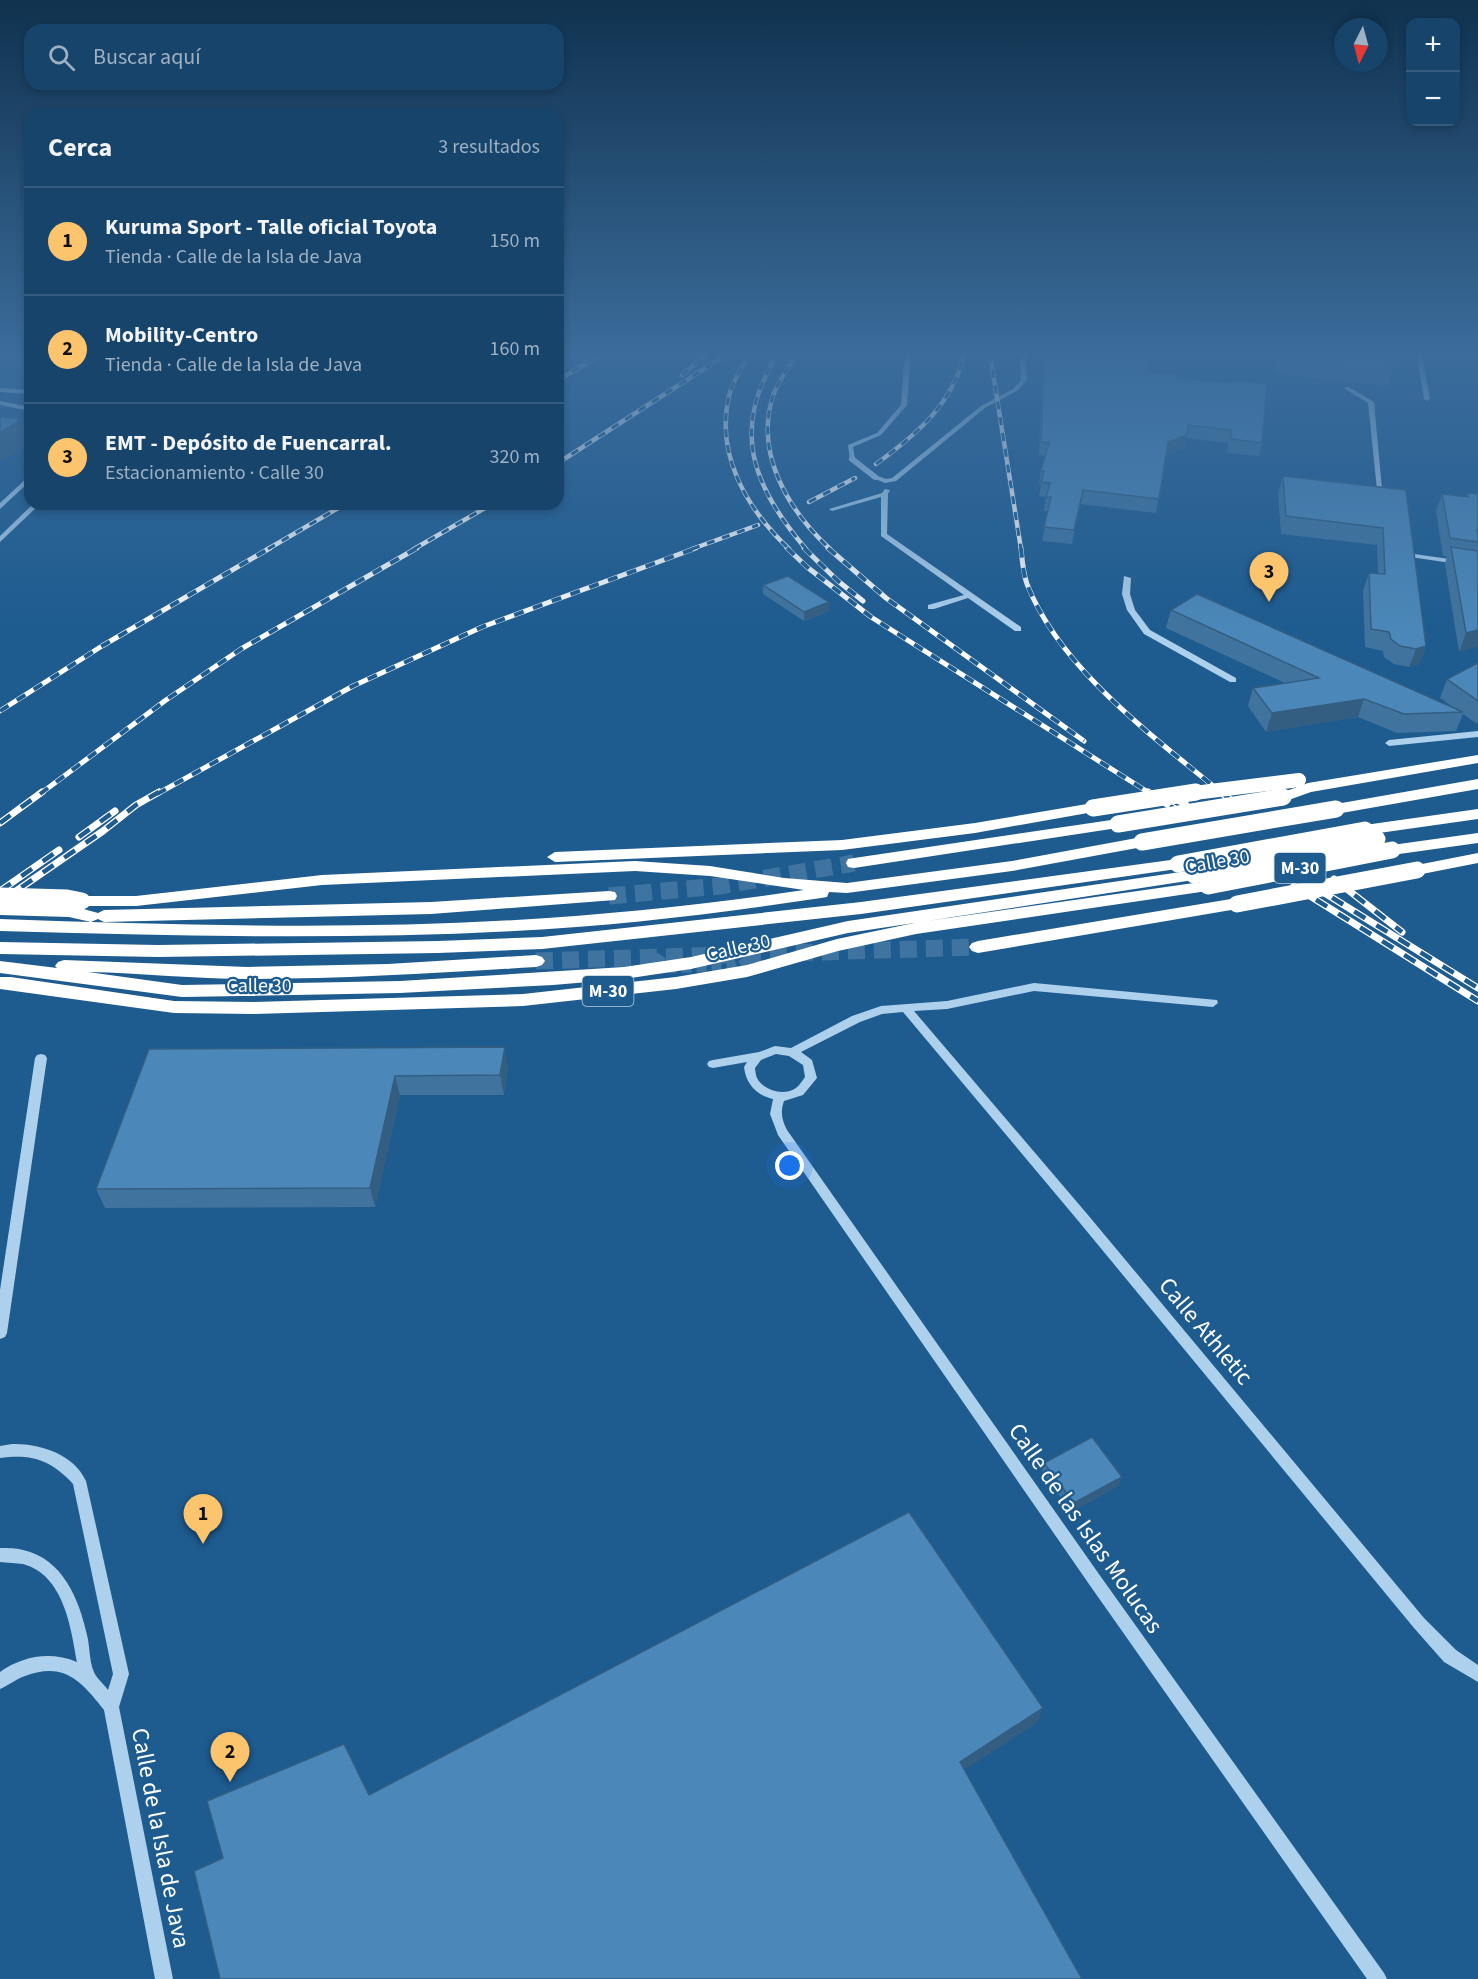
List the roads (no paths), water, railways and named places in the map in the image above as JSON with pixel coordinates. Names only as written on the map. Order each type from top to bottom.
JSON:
[{"type":"highway","points":[[854,863],[1283,797],[1308,787],[1478,751]]},
{"type":"highway","points":[[1308,787],[1478,759]]},
{"type":"highway","points":[[280,883],[357,868],[842,845],[975,828],[1197,792],[1308,787],[1478,766]]},
{"type":"highway","name":"Calle 30","points":[[0,896],[67,898],[70,914],[136,901],[280,883],[635,866],[847,888],[1012,866],[1478,784]]},
{"type":"highway","points":[[2,958],[24,948],[158,951],[438,947],[542,943],[872,907],[1178,864],[1371,834],[1478,814]]},
{"type":"highway","points":[[2,958],[182,991],[400,987],[624,973],[690,963],[848,927],[1201,880],[1371,834]]},
{"type":"highway","name":"Calle 30","points":[[0,983],[174,1007],[254,1008],[523,1000],[688,981],[747,971],[837,945],[916,928],[1201,880],[1478,838]]},
{"type":"highway","points":[[978,946],[1237,904],[1478,858]]},
{"type":"highway","points":[[0,909],[349,931],[552,924],[772,901],[847,888]]},
{"type":"highway","points":[[0,916],[431,908],[609,896]]},
{"type":"highway","points":[[0,902],[59,904],[70,914]]},
{"type":"highway","points":[[0,925],[70,914]]},
{"type":"highway","points":[[49,948],[118,967]]},
{"type":"highway","points":[[2,958],[68,966],[118,967],[175,972],[388,970],[536,961]]},
{"type":"street","points":[[850,446],[852,459],[875,477],[885,481],[894,480]]},
{"type":"street","points":[[935,446],[894,480],[885,494],[883,535],[1018,629]]},
{"type":"street","points":[[1376,446],[1381,499]]},
{"type":"street","points":[[0,507],[24,483]]},
{"type":"street","points":[[832,509],[885,494]]},
{"type":"street","points":[[0,531],[24,509]]},
{"type":"street","points":[[0,540],[31,510]]},
{"type":"street","points":[[1417,556],[1478,565]]},
{"type":"street","points":[[1126,578],[1126,594],[1131,610],[1147,632],[1233,680]]},
{"type":"street","points":[[931,607],[970,595]]},
{"type":"street","points":[[1389,743],[1478,734]]},
{"type":"street","points":[[792,1052],[856,1019],[881,1010],[947,1005],[1034,987],[1213,1003]]},
{"type":"street","name":"Calle Athletic","points":[[906,1009],[1419,1623],[1450,1656],[1478,1674]]},
{"type":"street","points":[[713,1064],[758,1056],[775,1050],[792,1052],[808,1063],[811,1078],[800,1091],[780,1096],[760,1091],[753,1085],[749,1070],[758,1056]]},
{"type":"street","points":[[0,1333],[41,1058]]},
{"type":"street","name":"Calle de las Islas Molucas","points":[[780,1096],[775,1115],[782,1132],[1096,1582],[1378,1979]]},
{"type":"street","name":"Calle de la Isla de Java","points":[[0,1452],[41,1452],[66,1465],[79,1481],[121,1674],[111,1707]]},
{"type":"street","name":"Calle de la Isla de Java","points":[[0,1555],[15,1554],[37,1561],[57,1575],[68,1597],[78,1629],[87,1677]]},
{"type":"street","name":"Calle de la Isla de Java","points":[[0,1681],[12,1672],[46,1664],[63,1663],[87,1677],[111,1707],[164,1979]]},
{"type":"tunnel","points":[[609,896],[720,886],[854,863]]},
{"type":"tunnel","points":[[536,961],[978,947]]},
{"type":"tunnel","points":[[655,957],[671,968],[739,967],[756,954]]},
{"type":"railway","points":[[564,459],[584,446]]},
{"type":"railway","points":[[728,446],[738,480],[748,499],[760,517],[789,549]]},
{"type":"railway","points":[[753,446],[761,479],[772,502],[787,526],[806,549]]},
{"type":"railway","points":[[769,446],[778,478],[788,498],[815,534],[830,549]]},
{"type":"railway","points":[[876,464],[899,446]]},
{"type":"railway","points":[[1005,446],[1021,549]]},
{"type":"railway","points":[[809,502],[855,478]]},
{"type":"railway","points":[[268,549],[335,510]]},
{"type":"railway","points":[[414,549],[482,510]]},
{"type":"railway","points":[[692,549],[758,525]]},
{"type":"railway","points":[[0,711],[102,646],[270,548]]},
{"type":"railway","points":[[40,794],[166,700],[241,649],[417,548]]},
{"type":"railway","points":[[157,794],[353,686],[482,627],[696,548]]},
{"type":"railway","points":[[787,548],[807,567],[871,617],[1151,794]]},
{"type":"railway","points":[[804,548],[838,581],[863,601]]},
{"type":"railway","points":[[828,548],[886,598],[1084,741]]},
{"type":"railway","points":[[1021,548],[1027,584],[1042,615],[1062,645],[1111,700],[1223,794]]},
{"type":"railway","points":[[0,823],[42,792]]},
{"type":"railway","points":[[0,902],[103,831],[136,805],[159,792]]},
{"type":"railway","points":[[1148,792],[1175,809]]},
{"type":"railway","points":[[1221,792],[1232,801]]},
{"type":"railway","points":[[1167,793],[1186,805]]},
{"type":"railway","points":[[79,837],[115,811]]},
{"type":"railway","points":[[0,891],[59,850]]},
{"type":"railway","points":[[1334,879],[1402,932]]},
{"type":"railway","points":[[1310,884],[1478,988]]},
{"type":"railway","points":[[1294,886],[1478,1001]]},
{"type":"place","name":"EMT - Depósito de Fuencarral.","points":[[1269,602]]},
{"type":"place","name":"Kuruma Sport - Talle oficial Toyota","points":[[203,1544]]},
{"type":"place","name":"Mobility-Centro","points":[[230,1782]]}]
